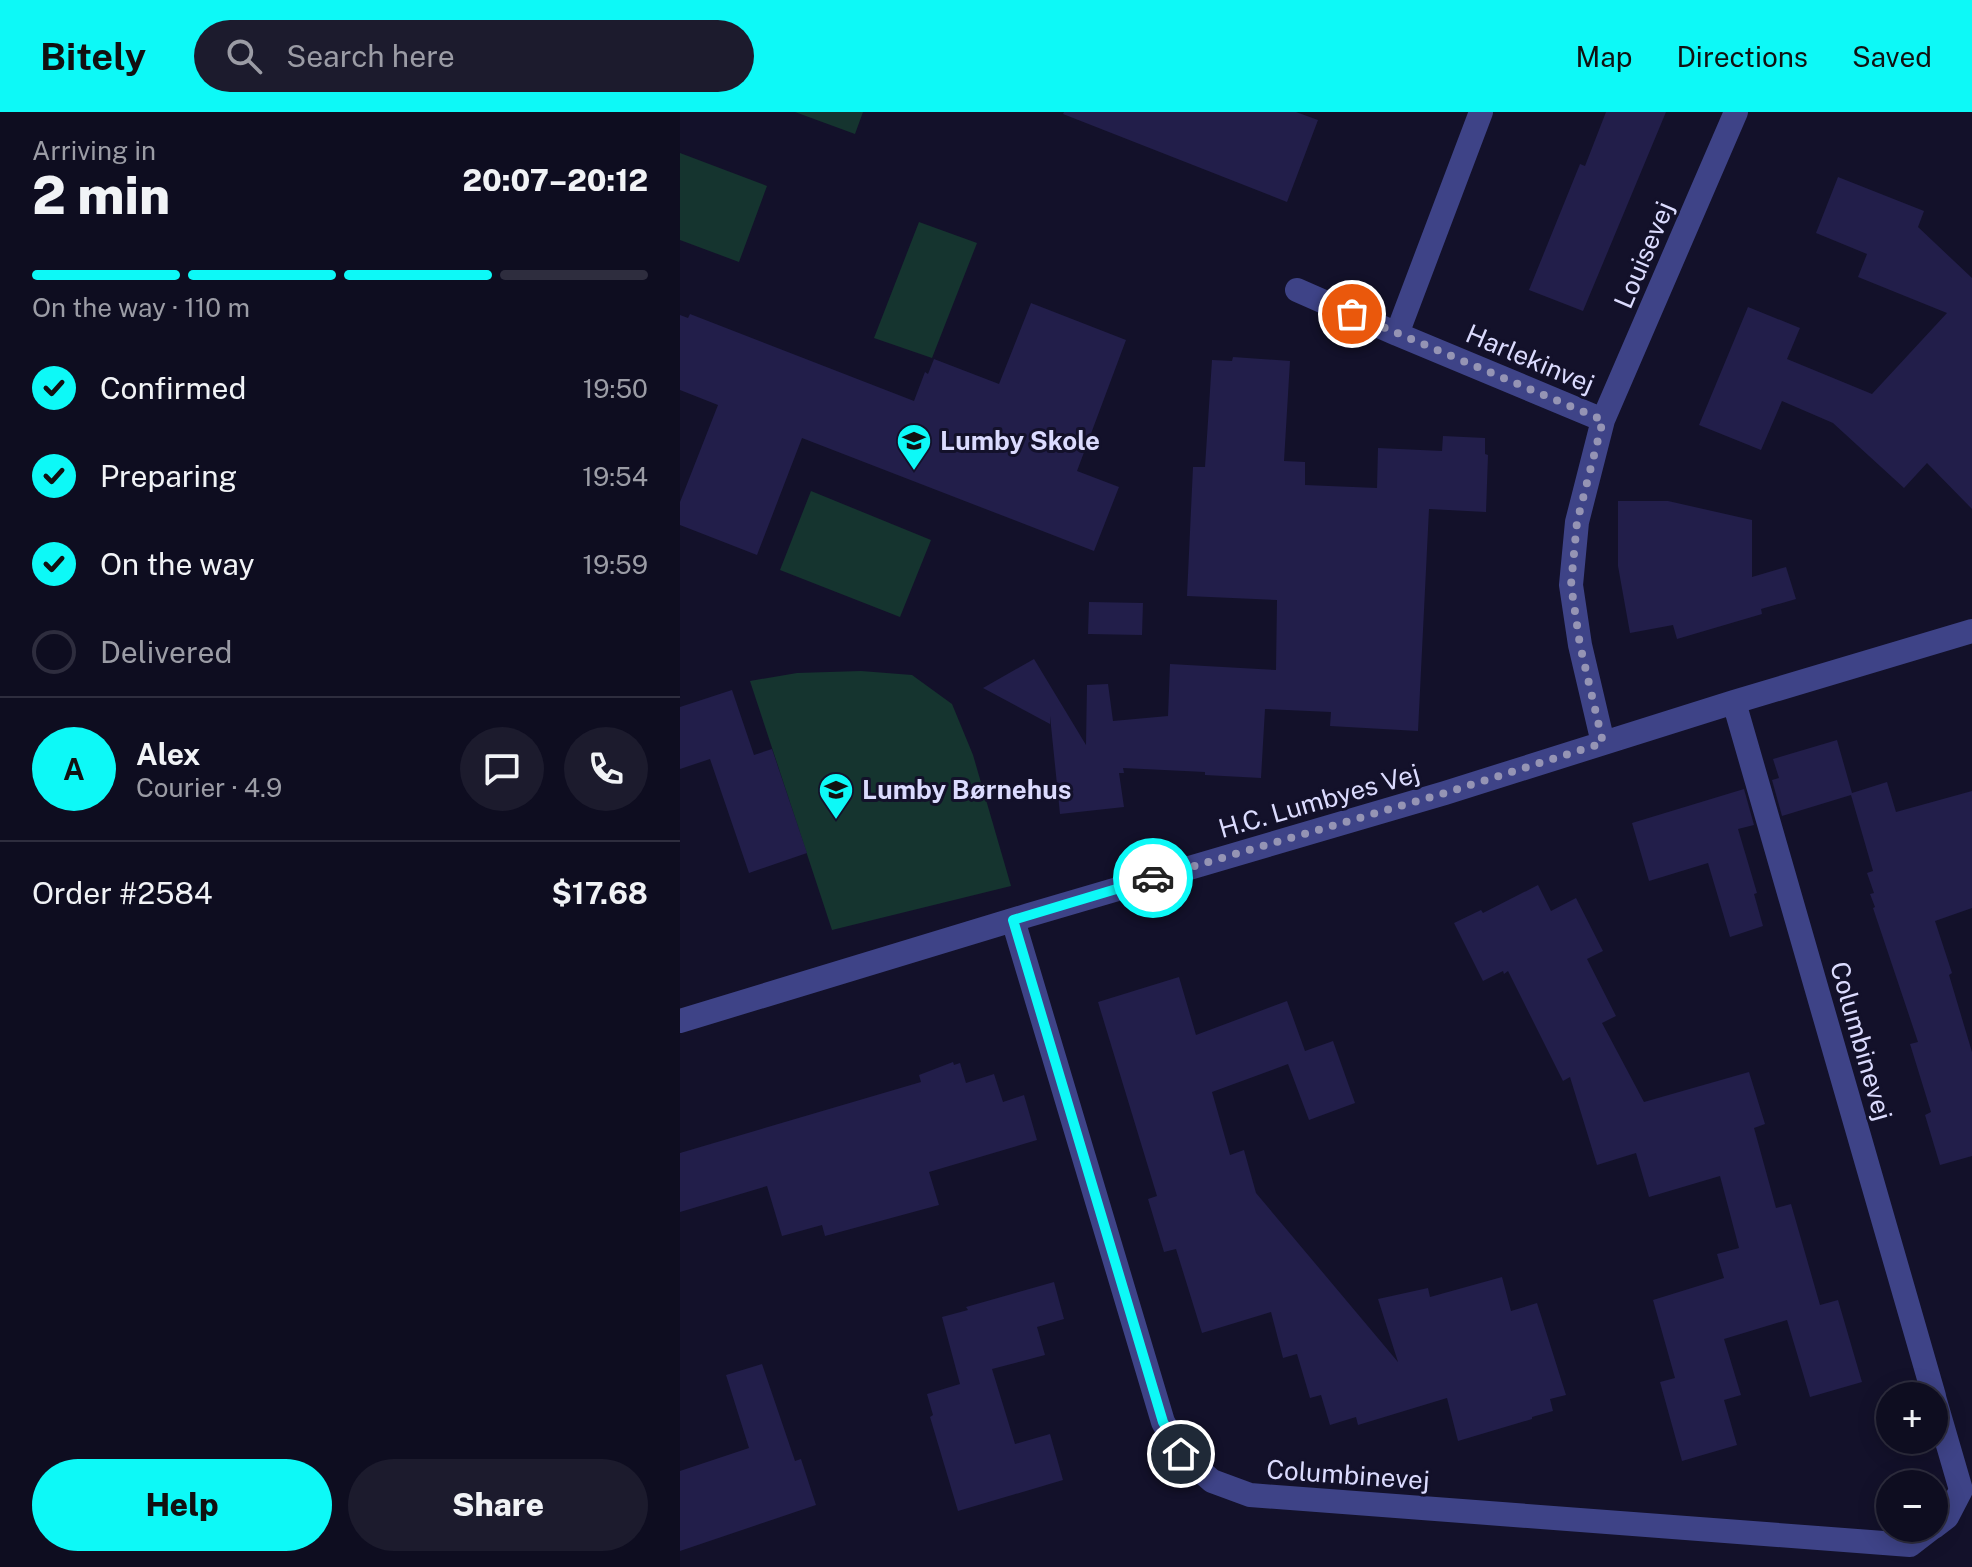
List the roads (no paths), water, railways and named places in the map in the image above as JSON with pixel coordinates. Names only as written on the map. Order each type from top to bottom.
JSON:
[{"type":"street","points":[[1397,334],[1481,112]]},
{"type":"street","name":"Louisevej","points":[[1603,420],[1736,112]]},
{"type":"street","name":"Harlekinvej","points":[[1297,290],[1603,420],[1577,522],[1571,585],[1580,645],[1603,743]]},
{"type":"street","name":"H.C. Lumbyes Vej","points":[[680,1021],[1445,793],[1972,631]]},
{"type":"street","name":"Columbinevej","points":[[1734,702],[1930,1382]]},
{"type":"street","name":"Columbinevej","points":[[1013,920],[1163,1422],[1181,1454],[1212,1481],[1250,1495],[1910,1545],[1914,1542]]},
{"type":"street","name":"Columbinevej","points":[[1948,1445],[1961,1490],[1948,1515]]},
{"type":"place","name":"Lumby Skole","points":[[914,472]]},
{"type":"place","name":"Lumby Børnehus","points":[[836,821]]}]
